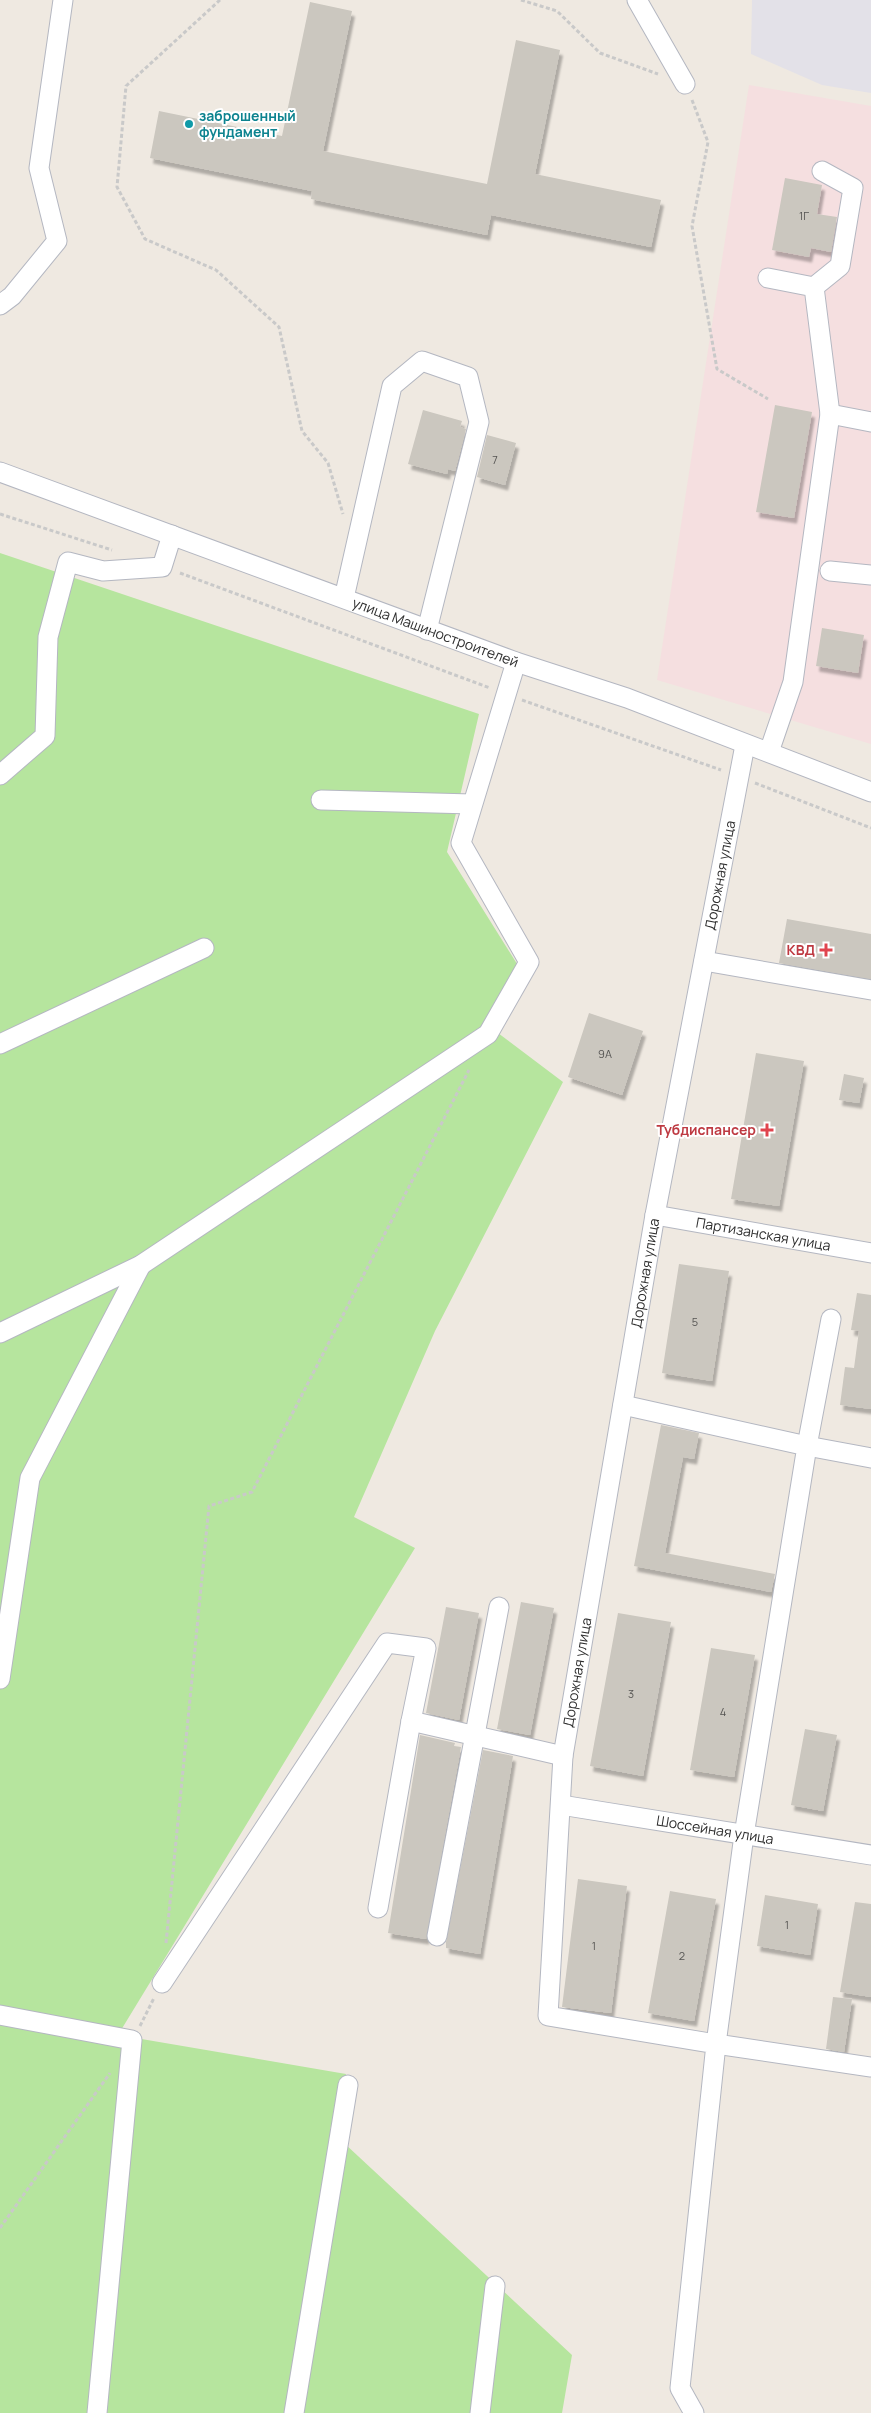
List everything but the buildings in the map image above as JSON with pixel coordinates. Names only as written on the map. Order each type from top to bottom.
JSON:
[{"type":"street","points":[[0,305],[12,296],[57,241],[39,168],[62,0]]},
{"type":"street","points":[[637,0],[686,84]]},
{"type":"street","points":[[768,278],[814,287],[840,266],[853,188],[822,171]]},
{"type":"street","points":[[769,752],[793,682],[830,414],[814,287]]},
{"type":"street","points":[[344,598],[392,386],[422,361],[468,377],[479,422],[427,630]]},
{"type":"street","points":[[830,414],[871,422]]},
{"type":"street","name":"улица Машиностроителей","points":[[0,472],[427,630],[516,662],[627,698],[871,792]]},
{"type":"street","points":[[0,775],[45,736],[48,637],[68,562],[104,571],[162,567],[172,535]]},
{"type":"street","points":[[830,571],[871,575]]},
{"type":"street","points":[[0,1333],[141,1265],[488,1034],[529,962],[461,842],[516,662]]},
{"type":"street","name":"Дорожная улица","points":[[716,2044],[548,2016],[563,1756],[655,1215],[745,745]]},
{"type":"street","points":[[321,800],[472,804]]},
{"type":"street","points":[[0,1044],[204,948]]},
{"type":"street","points":[[704,961],[871,990]]},
{"type":"street","name":"Партизанская улица","points":[[655,1215],[871,1253]]},
{"type":"street","points":[[0,1680],[30,1478],[141,1265]]},
{"type":"street","points":[[694,2413],[680,2388],[716,2044],[744,1835],[807,1446],[831,1319]]},
{"type":"street","points":[[623,1405],[807,1446],[871,1458]]},
{"type":"street","points":[[437,1936],[499,1607]]},
{"type":"street","points":[[162,1983],[387,1643],[426,1648],[411,1720],[378,1908]]},
{"type":"street","points":[[411,1720],[563,1756]]},
{"type":"street","name":"Шоссейная улица","points":[[560,1805],[871,1855]]},
{"type":"street","points":[[0,2014],[132,2040],[97,2413]]},
{"type":"street","points":[[716,2044],[871,2067]]},
{"type":"street","points":[[294,2413],[348,2086]]},
{"type":"street","points":[[480,2413],[496,2286]]},
{"type":"path","points":[[220,0],[126,86],[117,187],[145,239],[216,270],[279,327],[302,431],[328,464],[344,516]]},
{"type":"path","points":[[521,0],[557,10],[600,53],[686,84],[708,142],[692,226],[717,369],[768,398]]},
{"type":"path","points":[[0,514],[117,552]]},
{"type":"path","points":[[162,567],[507,694],[740,776],[871,828]]},
{"type":"path","points":[[164,1953],[209,1506],[252,1492],[470,1069]]},
{"type":"path","points":[[132,2040],[162,1983]]},
{"type":"path","points":[[0,2228],[115,2065]]},
{"type":"shaded area","points":[[752,0],[871,0],[871,93],[822,85],[751,54]]},
{"type":"shaded area","points":[[749,85],[871,106],[871,744],[657,680]]},
{"type":"green space","points":[[0,553],[479,714],[447,852],[524,975],[494,1030],[563,1082],[435,1331],[354,1517],[415,1548],[118,2035],[346,2074],[330,2130],[572,2355],[562,2413],[0,2413]]},
{"type":"place","name":"заброшенный фундамент","points":[[189,124]]},
{"type":"place","name":"КВД","points":[[826,950]]},
{"type":"place","name":"Тубдиспансер","points":[[767,1130]]}]
